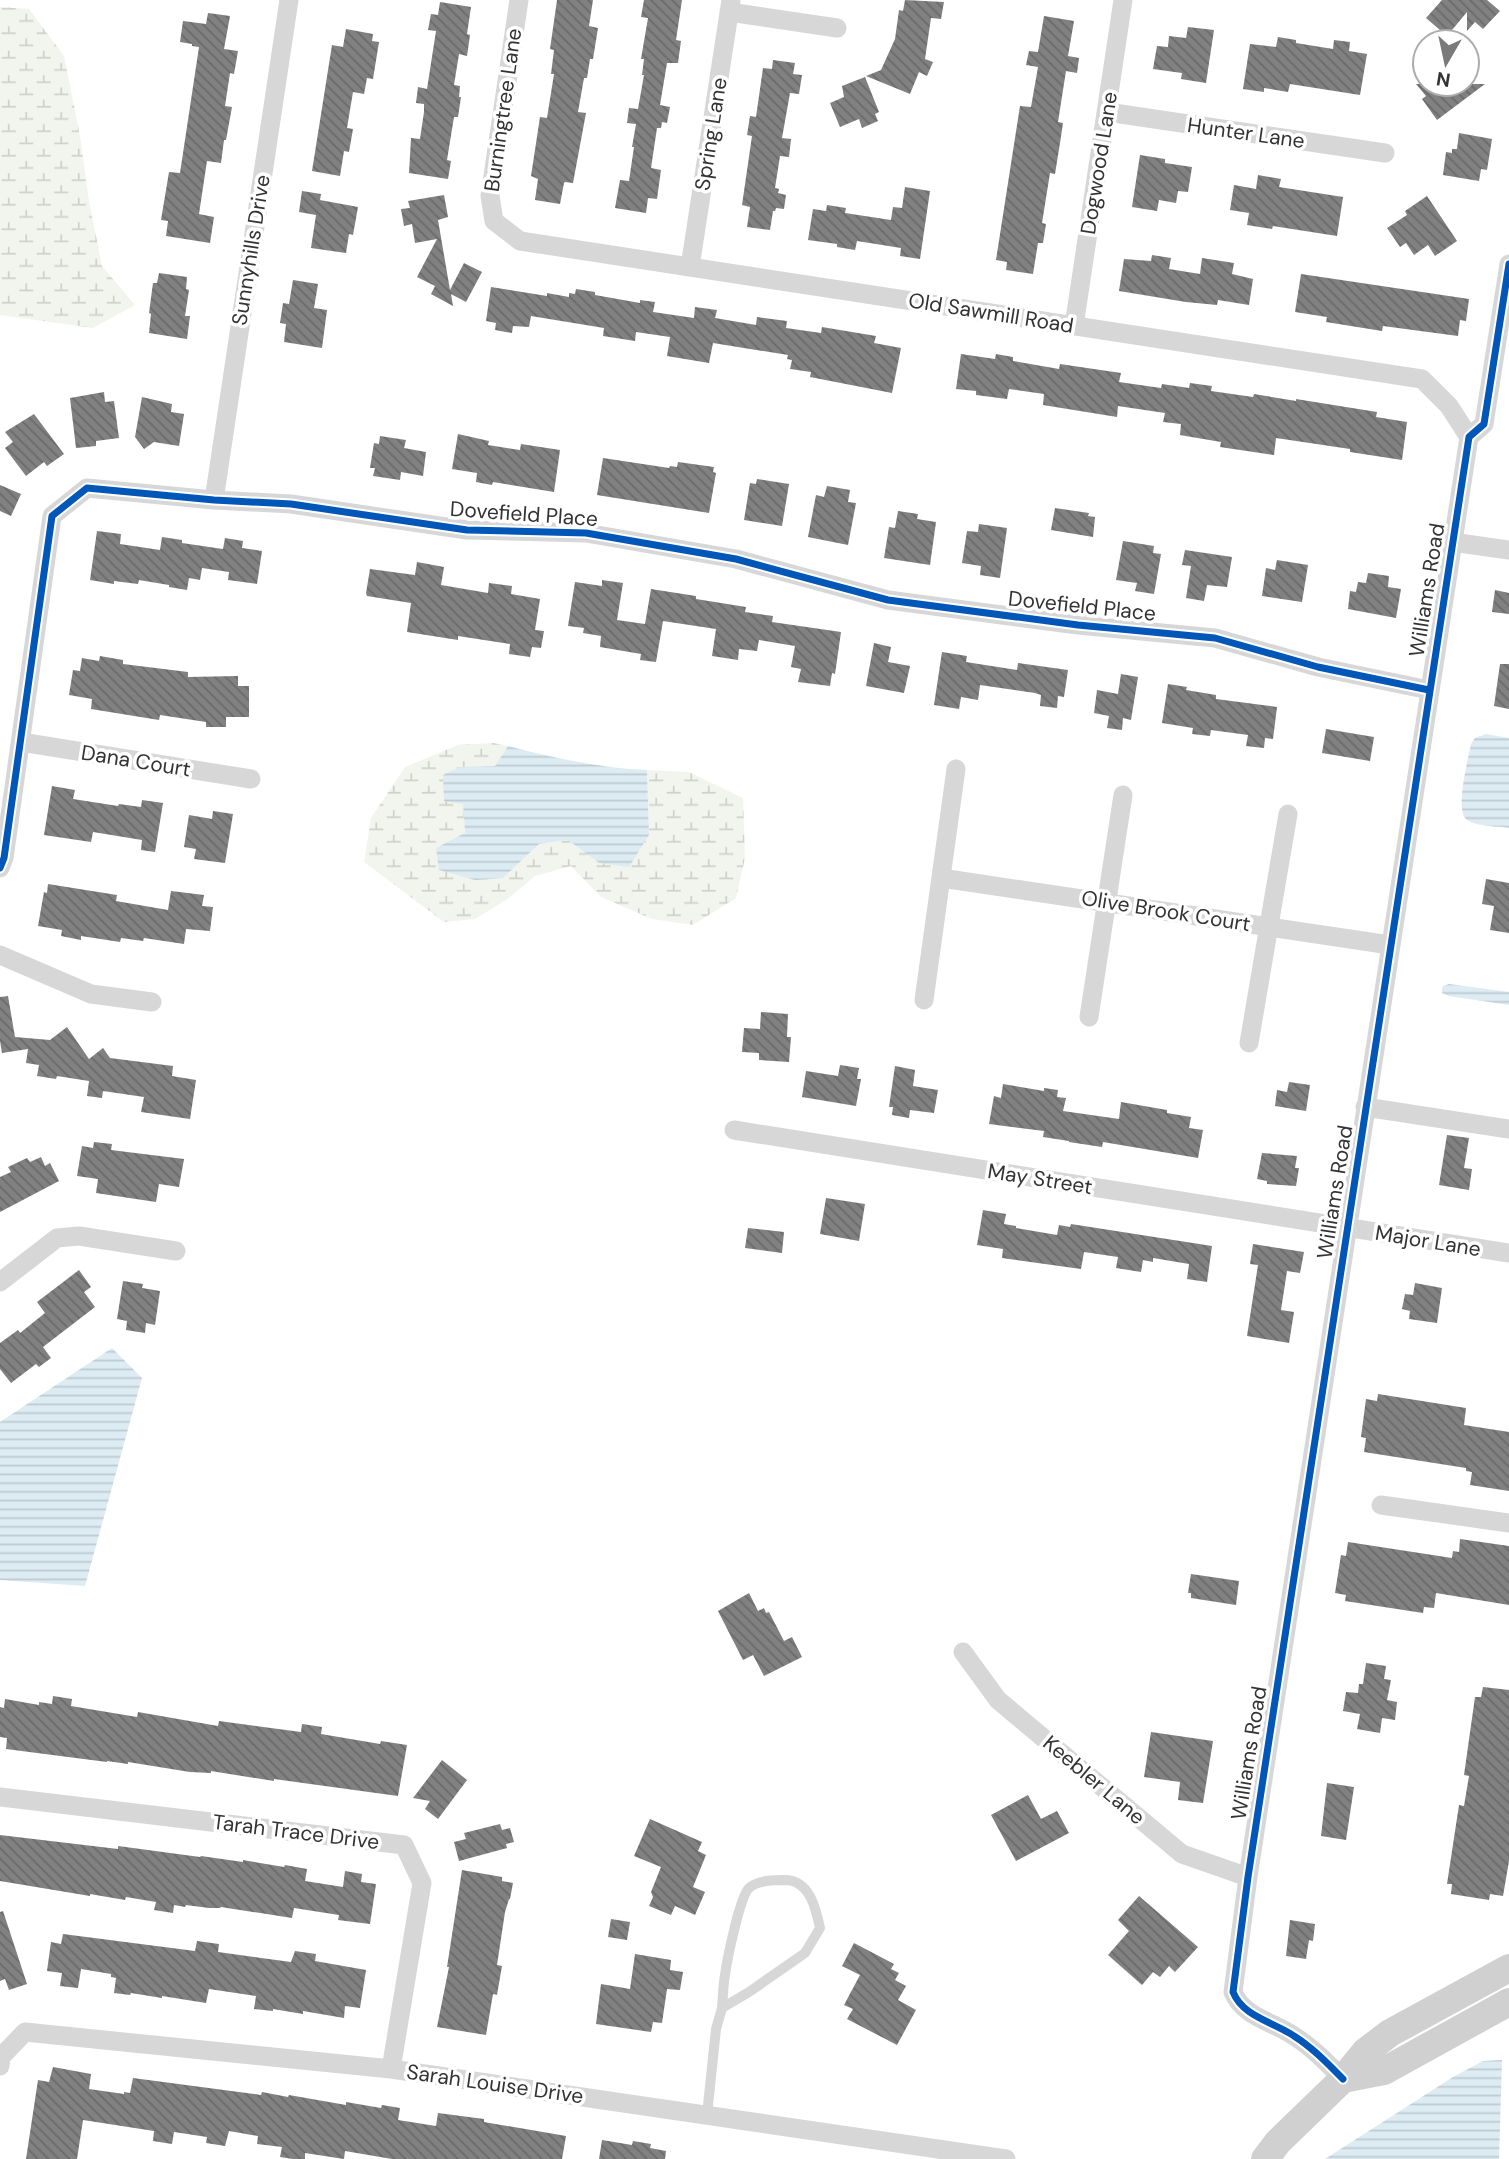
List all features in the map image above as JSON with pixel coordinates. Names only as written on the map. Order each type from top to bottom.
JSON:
[{"type":"street","name":"Sunnyhills Drive","points":[[214,500],[289,0]]},
{"type":"street","name":"Burningtree Lane","points":[[494,220],[489,196],[519,0]]},
{"type":"street","name":"Dogwood Lane","points":[[1074,326],[1124,0]]},
{"type":"street","points":[[730,6],[837,28]]},
{"type":"street","name":"Spring Lane","points":[[690,267],[730,6]]},
{"type":"street","name":"Hunter Lane","points":[[1107,112],[1385,153]]},
{"type":"street","name":"Old Sawmill Road","points":[[494,220],[520,241],[1422,379],[1449,406],[1469,437]]},
{"type":"street","name":"Williams Road","points":[[1343,2080],[1315,2051],[1293,2034],[1252,2014],[1237,2002],[1233,1992],[1248,1877],[1452,542],[1469,437],[1484,425],[1509,264]]},
{"type":"street","name":"Dovefield Place","points":[[0,869],[4,858],[52,516],[87,488],[291,504],[467,530],[586,533],[736,559],[888,600],[1078,625],[1214,638],[1318,667],[1429,690]]},
{"type":"street","points":[[1452,542],[1509,550]]},
{"type":"street","name":"Dana Court","points":[[21,742],[251,779]]},
{"type":"street","points":[[924,1000],[956,769]]},
{"type":"street","points":[[1089,1017],[1123,794]]},
{"type":"street","points":[[1250,1043],[1287,814]]},
{"type":"street","name":"Olive Brook Court","points":[[941,878],[1390,945]]},
{"type":"street","points":[[0,954],[91,994],[152,1002]]},
{"type":"street","points":[[1365,1107],[1509,1129]]},
{"type":"street","name":"May Street","points":[[734,1130],[1347,1228]]},
{"type":"street","name":"Major Lane","points":[[1347,1228],[1509,1253]]},
{"type":"street","points":[[0,1282],[57,1238],[79,1236],[176,1251]]},
{"type":"street","points":[[1381,1504],[1509,1523]]},
{"type":"street","name":"Keebler Lane","points":[[962,1652],[998,1700],[1182,1854],[1248,1877]]},
{"type":"street","name":"Tarah Trace Drive","points":[[0,1797],[404,1845],[422,1883],[391,2069]]},
{"type":"street","points":[[1265,2159],[1278,2142],[1343,2080],[1365,2052],[1390,2033],[1509,1968]]},
{"type":"street","points":[[1343,2080],[1384,2071],[1509,2002]]},
{"type":"street","name":"Sarah Louise Drive","points":[[0,2066],[1,2057],[25,2032],[391,2069],[956,2155],[1006,2159]]},
{"type":"lane","points":[[707,2115],[716,2029],[741,1903],[750,1887],[765,1881],[791,1880],[807,1890],[815,1904],[821,1928],[805,1953],[722,2008]]},
{"type":"green space","points":[[0,7],[29,9],[64,56],[102,266],[135,305],[93,328],[0,315]]},
{"type":"green space","points":[[493,743],[508,746],[495,766],[460,767],[465,833],[503,878],[539,844],[568,840],[599,863],[649,835],[647,770],[689,772],[743,798],[745,858],[736,898],[693,925],[652,919],[601,897],[571,866],[535,876],[509,898],[475,919],[444,922],[364,862],[371,818],[405,767],[458,745]]},
{"type":"shaded area","points":[[1486,734],[1509,738],[1509,828],[1475,824],[1466,819],[1463,813],[1463,783],[1471,744],[1475,738]]},
{"type":"shaded area","points":[[508,746],[577,762],[647,770],[649,835],[629,867],[599,863],[568,840],[539,844],[503,878],[475,880],[439,870],[436,848],[465,833],[463,804],[444,801],[443,775],[460,767],[495,766]]},
{"type":"shaded area","points":[[1449,984],[1509,992],[1509,1005],[1442,993],[1443,986]]},
{"type":"shaded area","points":[[112,1348],[142,1378],[85,1586],[0,1580],[0,1422]]},
{"type":"shaded area","points":[[1502,2060],[1499,2159],[1325,2159],[1453,2077],[1483,2061]]},
{"type":"building","points":[[557,0],[593,0],[589,26],[598,28],[593,59],[590,59],[587,78],[584,78],[578,112],[586,113],[573,183],[564,183],[560,204],[535,200],[538,179],[531,176],[540,117],[547,118],[554,74],[551,74],[554,50],[550,49]]},
{"type":"building","points":[[644,0],[682,0],[676,40],[681,41],[678,63],[667,63],[660,105],[670,107],[667,123],[662,122],[661,128],[657,128],[651,168],[661,170],[657,199],[648,198],[646,213],[615,208],[620,180],[629,181],[634,147],[636,124],[627,123],[629,108],[638,109],[644,75],[644,59],[641,59],[648,18],[641,17]]},
{"type":"building","points":[[905,0],[944,2],[941,19],[931,18],[925,59],[933,62],[927,76],[919,72],[910,94],[866,76],[881,70],[895,39],[899,10],[903,11]]},
{"type":"building","points":[[1442,0],[1487,0],[1500,11],[1483,29],[1475,22],[1467,28],[1467,12],[1454,28],[1438,28],[1426,18]]},
{"type":"building","points":[[440,2],[471,7],[467,56],[459,54],[454,85],[460,86],[461,97],[458,117],[454,117],[447,160],[451,161],[448,179],[409,173],[411,138],[420,139],[424,112],[424,104],[416,103],[418,87],[427,89],[436,31],[428,30],[431,14],[438,15]]},
{"type":"building","points":[[208,13],[230,16],[224,49],[238,51],[234,74],[230,73],[225,106],[232,107],[221,163],[207,161],[199,214],[214,217],[210,243],[166,236],[168,221],[161,220],[169,172],[180,173],[199,47],[180,42],[183,21],[206,24]]},
{"type":"building","points":[[1044,16],[1074,21],[1068,56],[1079,58],[1077,73],[1066,71],[1058,122],[1063,123],[1055,174],[1050,173],[1042,223],[1046,224],[1043,243],[1038,243],[1033,274],[1006,270],[1007,262],[996,260],[1020,106],[1031,107],[1038,67],[1026,65],[1029,51],[1038,52]]},
{"type":"building","points":[[1188,27],[1214,30],[1206,83],[1181,79],[1182,73],[1153,69],[1157,46],[1168,47],[1169,36],[1186,38]]},
{"type":"building","points":[[346,29],[373,34],[372,41],[379,42],[373,79],[367,78],[364,94],[353,92],[347,128],[353,129],[349,152],[344,151],[340,176],[312,171],[332,45],[343,47]]},
{"type":"building","points":[[1278,37],[1333,49],[1334,40],[1350,42],[1349,51],[1367,54],[1360,95],[1290,84],[1288,92],[1264,88],[1264,92],[1243,89],[1250,44],[1276,47]]},
{"type":"building","points":[[773,60],[795,63],[793,74],[802,75],[799,94],[790,93],[782,138],[791,139],[789,157],[780,156],[775,188],[779,189],[778,193],[786,195],[784,209],[776,208],[773,211],[770,230],[747,227],[750,207],[742,205],[752,136],[747,135],[750,116],[756,117],[763,68],[772,69]]},
{"type":"building","points":[[865,77],[879,112],[875,114],[878,121],[862,128],[859,119],[840,127],[830,103],[844,97],[842,86]]},
{"type":"building","points":[[1423,98],[1466,98],[1437,120]]},
{"type":"building","points":[[1459,133],[1492,139],[1487,170],[1481,169],[1479,181],[1443,175],[1446,152],[1452,153],[1452,149],[1457,149]]},
{"type":"building","points":[[1140,155],[1165,159],[1165,163],[1192,167],[1188,192],[1178,191],[1176,203],[1159,200],[1157,211],[1132,207]]},
{"type":"building","points":[[1258,175],[1281,179],[1279,187],[1343,197],[1337,236],[1273,226],[1272,229],[1247,225],[1249,213],[1230,210],[1234,185],[1256,189]]},
{"type":"building","points":[[905,187],[930,191],[920,259],[900,256],[901,248],[857,241],[855,250],[837,247],[837,244],[808,240],[813,209],[826,211],[827,205],[846,208],[845,213],[891,220],[893,207],[902,208]]},
{"type":"building","points":[[302,191],[321,194],[320,200],[358,207],[353,235],[349,234],[346,253],[311,248],[316,215],[299,212]]},
{"type":"building","points":[[444,195],[448,217],[438,220],[450,290],[464,263],[482,272],[466,302],[451,294],[453,306],[431,294],[435,286],[417,277],[437,239],[415,243],[412,224],[404,226],[401,209],[410,208],[408,201]]},
{"type":"building","points":[[1427,196],[1457,241],[1435,256],[1428,245],[1414,255],[1406,243],[1400,247],[1387,228],[1407,215],[1405,211]]},
{"type":"building","points":[[1152,255],[1171,258],[1169,269],[1200,274],[1202,258],[1234,263],[1232,274],[1253,279],[1249,305],[1218,300],[1217,305],[1186,302],[1119,291],[1124,259],[1151,261]]},
{"type":"building","points":[[159,273],[187,277],[186,289],[189,290],[185,316],[190,316],[187,339],[149,333],[153,283],[157,283]]},
{"type":"building","points":[[1301,274],[1469,299],[1466,321],[1460,320],[1458,336],[1383,326],[1382,331],[1326,322],[1327,317],[1295,312]]},
{"type":"building","points":[[293,280],[318,284],[314,308],[327,310],[322,348],[284,342],[286,324],[280,323],[283,303],[289,304]]},
{"type":"building","points":[[491,287],[569,297],[569,293],[575,294],[576,289],[640,303],[640,300],[655,302],[653,312],[694,318],[695,307],[717,310],[715,318],[756,325],[757,317],[787,321],[786,328],[821,333],[822,327],[876,336],[874,343],[901,348],[892,393],[810,377],[811,372],[790,369],[792,360],[787,359],[788,355],[713,343],[709,363],[667,356],[670,337],[636,332],[635,341],[603,336],[604,328],[531,316],[529,327],[513,326],[512,333],[495,330],[496,323],[486,321]]},
{"type":"building","points":[[961,354],[995,359],[996,354],[1013,357],[1013,361],[1059,369],[1060,364],[1121,373],[1119,382],[1161,388],[1162,384],[1189,388],[1190,383],[1212,386],[1211,391],[1296,399],[1377,412],[1376,417],[1407,422],[1402,460],[1276,438],[1274,455],[1220,447],[1221,442],[1180,435],[1181,424],[1163,422],[1165,413],[1118,406],[1117,417],[1043,405],[1044,394],[1009,389],[1007,399],[976,395],[976,391],[956,389]]},
{"type":"building","points":[[104,392],[105,402],[114,401],[119,438],[96,441],[96,446],[76,448],[70,398]]},
{"type":"building","points":[[142,397],[172,404],[171,412],[184,414],[179,446],[154,442],[144,449],[135,437]]},
{"type":"building","points":[[34,414],[64,454],[47,466],[44,462],[26,476],[5,448],[13,442],[5,432]]},
{"type":"building","points":[[458,434],[489,441],[488,445],[520,450],[521,444],[560,450],[554,492],[493,482],[492,485],[476,482],[477,473],[452,469]]},
{"type":"building","points":[[380,436],[406,440],[404,448],[426,452],[423,476],[401,472],[400,480],[373,476],[375,468],[370,468],[374,443],[379,444]]},
{"type":"building","points":[[603,458],[669,468],[677,467],[678,462],[714,467],[713,472],[716,473],[709,513],[597,495]]},
{"type":"building","points":[[757,479],[789,484],[782,526],[744,520],[750,483],[756,484]]},
{"type":"building","points":[[0,485],[21,494],[11,516],[0,511]]},
{"type":"building","points":[[827,486],[850,490],[848,502],[856,503],[848,545],[808,537],[816,495],[824,497]]},
{"type":"building","points":[[1055,508],[1089,513],[1088,516],[1095,517],[1093,537],[1051,530]]},
{"type":"building","points":[[898,511],[918,514],[917,519],[936,522],[930,565],[884,558],[889,527],[895,528]]},
{"type":"building","points":[[979,524],[1007,528],[1000,578],[980,575],[981,566],[962,563],[967,531],[978,532]]},
{"type":"building","points":[[97,531],[121,534],[120,544],[160,550],[162,537],[223,549],[225,538],[243,541],[242,548],[262,551],[257,584],[228,580],[229,572],[202,568],[200,580],[189,578],[187,590],[139,580],[138,584],[114,581],[114,584],[90,580]]},
{"type":"building","points":[[1123,541],[1154,546],[1153,553],[1161,554],[1154,594],[1135,591],[1137,583],[1116,580]]},
{"type":"building","points":[[1185,550],[1232,557],[1227,587],[1207,585],[1204,601],[1186,598],[1191,566],[1182,565]]},
{"type":"building","points":[[1277,560],[1308,565],[1302,602],[1262,596],[1266,568],[1275,570]]},
{"type":"building","points":[[417,562],[444,567],[441,585],[488,593],[489,583],[512,586],[511,594],[540,599],[535,630],[544,631],[541,648],[532,647],[530,657],[509,654],[510,644],[407,632],[411,603],[367,596],[366,593],[370,569],[415,575]]},
{"type":"building","points":[[1368,573],[1389,576],[1388,587],[1401,589],[1396,618],[1348,609],[1350,591],[1356,592],[1358,582],[1366,583]]},
{"type":"building","points":[[602,580],[623,583],[617,620],[645,624],[651,589],[746,607],[745,612],[773,616],[772,622],[841,632],[835,674],[832,673],[830,686],[798,682],[801,669],[791,667],[795,646],[759,640],[757,651],[739,649],[738,660],[712,656],[716,629],[663,621],[656,662],[640,660],[641,654],[600,647],[601,636],[583,633],[584,628],[568,626],[575,582],[602,586]]},
{"type":"building","points":[[1495,590],[1509,593],[1509,614],[1492,612]]},
{"type":"building","points":[[874,643],[891,647],[888,662],[910,666],[904,693],[866,686]]},
{"type":"building","points":[[942,652],[967,656],[966,662],[1017,670],[1018,663],[1068,670],[1064,697],[1058,696],[1057,708],[1040,706],[1041,695],[980,685],[978,700],[961,697],[959,709],[934,705]]},
{"type":"building","points":[[100,656],[123,660],[123,664],[188,672],[188,677],[238,676],[238,686],[249,686],[249,717],[226,717],[226,727],[206,727],[206,722],[160,715],[159,720],[91,709],[92,699],[69,695],[73,670],[80,671],[82,658],[99,661]]},
{"type":"building","points":[[1500,664],[1509,664],[1509,709],[1494,706]]},
{"type":"building","points":[[1121,674],[1138,677],[1131,720],[1123,718],[1122,730],[1107,728],[1109,716],[1094,713],[1097,690],[1118,694]]},
{"type":"building","points":[[1168,684],[1216,695],[1216,699],[1277,707],[1273,739],[1265,738],[1264,748],[1246,746],[1248,735],[1211,730],[1210,736],[1192,734],[1193,728],[1162,723]]},
{"type":"building","points":[[1326,729],[1374,737],[1370,761],[1322,753]]},
{"type":"building","points":[[52,786],[75,790],[73,799],[118,806],[141,807],[142,800],[163,803],[155,852],[141,850],[142,840],[93,832],[91,842],[44,835]]},
{"type":"building","points":[[213,811],[233,814],[225,863],[194,859],[196,849],[184,847],[189,815],[212,819]]},
{"type":"building","points":[[1486,879],[1509,883],[1509,933],[1490,930],[1494,906],[1482,904]]},
{"type":"building","points":[[48,884],[117,895],[116,901],[168,910],[171,891],[204,895],[202,906],[213,907],[210,931],[186,929],[184,944],[144,938],[143,941],[121,938],[120,942],[61,936],[62,930],[38,926]]},
{"type":"building","points":[[8,996],[15,1037],[50,1040],[67,1027],[89,1059],[103,1048],[110,1058],[173,1066],[172,1076],[196,1080],[190,1119],[141,1112],[144,1097],[103,1091],[102,1098],[87,1096],[89,1081],[37,1076],[39,1065],[26,1063],[28,1049],[2,1053],[0,997]]},
{"type":"building","points":[[761,1012],[788,1014],[787,1037],[791,1037],[789,1062],[759,1060],[759,1053],[742,1052],[744,1028],[760,1029]]},
{"type":"building","points":[[840,1065],[859,1068],[857,1079],[861,1079],[856,1106],[802,1097],[806,1071],[838,1076]]},
{"type":"building","points":[[895,1066],[915,1070],[913,1086],[938,1090],[934,1113],[910,1110],[909,1118],[892,1115],[893,1107],[889,1107]]},
{"type":"building","points":[[1289,1082],[1310,1085],[1306,1111],[1275,1106],[1277,1090],[1287,1092]]},
{"type":"building","points":[[1003,1084],[1044,1091],[1044,1088],[1058,1090],[1057,1097],[1066,1098],[1063,1111],[1119,1119],[1121,1102],[1191,1117],[1189,1128],[1203,1130],[1198,1158],[1103,1142],[1102,1147],[1069,1142],[1043,1137],[1044,1131],[989,1124],[994,1096],[1001,1098]]},
{"type":"building","points":[[1447,1135],[1469,1138],[1464,1168],[1472,1169],[1469,1190],[1439,1185]]},
{"type":"building","points":[[94,1142],[112,1144],[111,1150],[184,1159],[179,1187],[159,1184],[156,1202],[96,1193],[98,1179],[77,1176],[82,1146],[93,1148]]},
{"type":"building","points":[[1262,1153],[1297,1156],[1295,1168],[1299,1168],[1296,1186],[1267,1184],[1267,1181],[1257,1179]]},
{"type":"building","points":[[41,1157],[45,1166],[50,1163],[59,1181],[0,1212],[0,1177],[11,1172],[8,1167],[27,1158],[30,1162]]},
{"type":"building","points":[[826,1198],[865,1204],[859,1241],[820,1234]]},
{"type":"building","points":[[983,1210],[1006,1214],[1004,1224],[1057,1235],[1059,1225],[1070,1227],[1071,1224],[1212,1246],[1207,1282],[1187,1279],[1189,1264],[1153,1258],[1153,1262],[1143,1260],[1141,1272],[1116,1268],[1118,1257],[1084,1252],[1081,1269],[1002,1258],[1003,1249],[977,1245]]},
{"type":"building","points":[[748,1228],[784,1232],[782,1253],[745,1248]]},
{"type":"building","points":[[1253,1244],[1304,1252],[1300,1273],[1287,1271],[1281,1310],[1294,1312],[1289,1343],[1247,1336],[1258,1265],[1250,1264]]},
{"type":"building","points":[[79,1270],[91,1287],[84,1292],[95,1307],[43,1347],[51,1358],[39,1367],[36,1364],[11,1383],[0,1369],[0,1343],[18,1330],[20,1333],[45,1313],[37,1302]]},
{"type":"building","points":[[123,1281],[143,1284],[142,1288],[160,1291],[155,1325],[146,1323],[145,1333],[126,1330],[127,1321],[117,1319]]},
{"type":"building","points":[[1415,1283],[1442,1288],[1437,1323],[1409,1319],[1410,1311],[1402,1309],[1405,1294],[1413,1295]]},
{"type":"building","points":[[1378,1394],[1466,1408],[1464,1425],[1509,1432],[1509,1491],[1470,1485],[1472,1472],[1466,1471],[1466,1468],[1364,1452],[1366,1438],[1361,1437],[1366,1399],[1377,1401]]},
{"type":"building","points":[[1460,1539],[1509,1546],[1509,1605],[1436,1593],[1434,1608],[1424,1607],[1423,1613],[1345,1601],[1346,1595],[1335,1593],[1341,1555],[1346,1556],[1348,1542],[1452,1558],[1453,1551],[1459,1552]]},
{"type":"building","points":[[1191,1574],[1239,1581],[1236,1605],[1191,1598],[1191,1593],[1188,1593]]},
{"type":"building","points":[[749,1593],[758,1611],[764,1608],[766,1613],[769,1612],[784,1641],[792,1637],[802,1657],[764,1676],[753,1655],[743,1660],[718,1611]]},
{"type":"building","points":[[1366,1663],[1386,1666],[1384,1679],[1391,1680],[1387,1700],[1397,1702],[1395,1720],[1382,1718],[1380,1733],[1357,1729],[1360,1714],[1343,1711],[1346,1692],[1358,1693],[1359,1684],[1363,1684]]},
{"type":"building","points":[[1483,1687],[1509,1690],[1509,1861],[1503,1896],[1490,1894],[1489,1900],[1451,1894],[1452,1884],[1447,1884],[1459,1805],[1464,1806],[1469,1776],[1464,1775],[1475,1697],[1481,1697]]},
{"type":"building","points":[[53,1696],[72,1699],[71,1706],[137,1717],[138,1712],[218,1726],[219,1721],[301,1732],[302,1724],[322,1727],[321,1734],[380,1744],[381,1741],[407,1745],[398,1796],[211,1771],[190,1772],[128,1762],[107,1762],[6,1749],[7,1738],[0,1737],[0,1707],[4,1708],[5,1699],[39,1705],[39,1702],[52,1704]]},
{"type":"building","points":[[1151,1732],[1213,1741],[1203,1803],[1178,1800],[1180,1782],[1144,1777]]},
{"type":"building","points":[[442,1760],[467,1780],[438,1819],[425,1809],[430,1801],[413,1798]]},
{"type":"building","points":[[1327,1783],[1354,1787],[1346,1840],[1321,1836]]},
{"type":"building","points":[[1028,1795],[1041,1819],[1057,1811],[1069,1833],[1016,1861],[991,1815]]},
{"type":"building","points":[[650,1819],[702,1842],[698,1851],[706,1855],[693,1887],[705,1892],[695,1915],[675,1906],[671,1915],[649,1906],[653,1897],[651,1892],[661,1867],[634,1856]]},
{"type":"building","points":[[500,1824],[502,1830],[510,1828],[514,1842],[506,1844],[507,1848],[459,1861],[454,1842],[466,1839],[464,1833]]},
{"type":"building","points":[[0,1835],[285,1865],[307,1869],[305,1881],[343,1887],[345,1871],[362,1874],[361,1882],[376,1884],[370,1924],[338,1920],[339,1915],[294,1908],[292,1918],[221,1907],[186,1905],[174,1905],[173,1913],[154,1910],[156,1902],[126,1897],[125,1900],[90,1896],[0,1881]]},
{"type":"building","points":[[462,1870],[502,1877],[502,1881],[513,1883],[505,1912],[497,1965],[502,1966],[497,1995],[493,1994],[486,2035],[437,2027],[449,1967]]},
{"type":"building","points":[[1139,1896],[1198,1947],[1175,1972],[1169,1966],[1160,1977],[1153,1972],[1142,1985],[1108,1955],[1129,1931],[1118,1920]]},
{"type":"building","points":[[3,1911],[27,1984],[9,1990],[5,1979],[0,1981],[0,1912]]},
{"type":"building","points":[[611,1919],[630,1922],[627,1940],[608,1937]]},
{"type":"building","points":[[1290,1920],[1315,1924],[1313,1941],[1309,1940],[1306,1959],[1286,1956]]},
{"type":"building","points":[[63,1934],[195,1951],[197,1941],[219,1944],[218,1952],[291,1962],[295,1951],[316,1954],[315,1961],[366,1970],[360,2008],[345,2006],[344,2018],[303,2011],[303,2014],[254,2009],[256,1996],[209,1989],[206,2003],[162,1996],[114,1993],[116,1978],[111,1977],[111,1974],[81,1969],[78,1988],[60,1986],[62,1973],[47,1971],[51,1942],[61,1944]]},
{"type":"building","points":[[854,1943],[894,1964],[891,1969],[899,1973],[895,1980],[906,1986],[898,2000],[916,2010],[897,2045],[847,2019],[853,2009],[844,2005],[860,1975],[842,1966]]},
{"type":"building","points":[[635,1954],[671,1960],[670,1970],[683,1972],[680,1990],[667,1989],[662,2023],[653,2022],[651,2032],[596,2024],[601,1984],[630,1989]]},
{"type":"building","points":[[53,2067],[91,2074],[89,2089],[124,2094],[130,2093],[133,2078],[261,2095],[262,2092],[289,2095],[346,2105],[346,2102],[381,2108],[382,2105],[400,2108],[398,2120],[436,2126],[438,2113],[484,2119],[484,2122],[566,2136],[562,2159],[392,2159],[345,2151],[344,2159],[305,2153],[305,2159],[293,2159],[280,2157],[282,2147],[257,2144],[258,2136],[229,2131],[225,2146],[206,2143],[207,2137],[174,2132],[172,2144],[153,2141],[154,2131],[83,2120],[77,2159],[26,2159],[38,2080],[49,2082]]},
{"type":"building","points":[[602,2140],[632,2145],[633,2141],[651,2144],[650,2148],[666,2151],[665,2159],[599,2159]]},
{"type":"cycle path","points":[[1343,2079],[1301,2041],[1251,2013],[1233,1992],[1248,1877],[1469,437],[1484,424],[1509,264]]},
{"type":"cycle path","points":[[0,868],[4,858],[52,516],[87,488],[291,504],[467,530],[586,533],[736,559],[888,600],[1078,625],[1215,638],[1318,667],[1429,690]]}]
